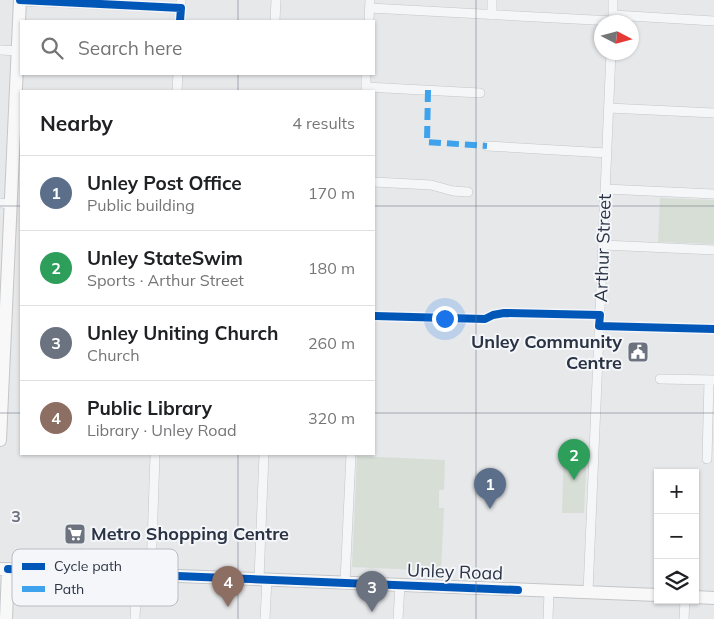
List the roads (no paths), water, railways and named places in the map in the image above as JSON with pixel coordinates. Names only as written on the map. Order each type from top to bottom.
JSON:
[{"type":"main road","points":[[0,440],[5,203],[18,51],[20,0]]},
{"type":"main road","points":[[4,569],[6,619]]},
{"type":"main road","name":"Unley Road","points":[[178,576],[654,595]]},
{"type":"main road","points":[[699,597],[714,598]]},
{"type":"street","points":[[20,0],[181,4],[180,20]]},
{"type":"street","points":[[275,20],[276,0]]},
{"type":"street","points":[[492,0],[492,14]]},
{"type":"street","points":[[613,0],[613,15]]},
{"type":"street","points":[[369,20],[370,4],[492,14],[594,19]]},
{"type":"street","points":[[639,20],[714,21]]},
{"type":"street","points":[[0,50],[18,51]]},
{"type":"street","name":"Arthur Street","points":[[588,592],[611,60]]},
{"type":"street","points":[[177,90],[178,75]]},
{"type":"street","points":[[366,75],[366,89],[480,93]]},
{"type":"street","points":[[609,108],[714,113]]},
{"type":"street","points":[[486,146],[607,153]]},
{"type":"street","points":[[375,182],[431,185],[453,191],[468,192]]},
{"type":"street","points":[[605,189],[714,194]]},
{"type":"street","points":[[603,245],[714,250]]},
{"type":"street","points":[[375,316],[485,319],[504,313],[600,315]]},
{"type":"street","points":[[599,326],[714,329]]},
{"type":"street","points":[[660,379],[712,380],[707,459]]},
{"type":"street","points":[[151,549],[155,455]]},
{"type":"street","points":[[264,455],[263,579],[265,619]]},
{"type":"street","points":[[345,582],[351,455]]},
{"type":"street","points":[[398,619],[400,585]]},
{"type":"street","points":[[548,619],[549,591]]},
{"type":"street","points":[[684,604],[684,619]]},
{"type":"street","points":[[135,619],[136,606]]},
{"type":"place","name":"Unley Community Centre","points":[[638,352]]},
{"type":"place","name":"Unley StateSwim","points":[[574,480]]},
{"type":"place","name":"Unley Post Office","points":[[490,509]]},
{"type":"place","name":"Metro Shopping Centre","points":[[75,534]]},
{"type":"place","name":"Public Library","points":[[228,607]]},
{"type":"place","name":"Unley Uniting Church","points":[[372,612]]}]
